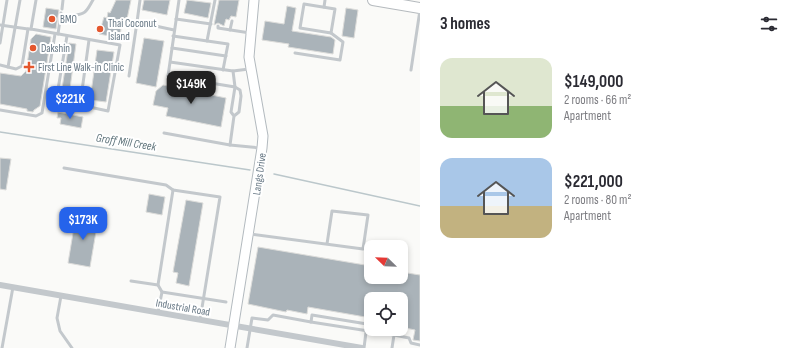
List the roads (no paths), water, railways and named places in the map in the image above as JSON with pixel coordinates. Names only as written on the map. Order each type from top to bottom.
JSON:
[{"type":"main road","points":[[373,0],[420,8]]},
{"type":"street","name":"Langs Drive","points":[[230,348],[250,234],[263,136],[249,57],[254,0]]},
{"type":"street","name":"Industrial Road","points":[[0,285],[363,348]]},
{"type":"lane","points":[[0,43],[7,0]]},
{"type":"lane","points":[[8,67],[20,0]]},
{"type":"lane","points":[[0,65],[16,69],[22,66],[36,0]]},
{"type":"lane","points":[[62,9],[63,0]]},
{"type":"lane","points":[[74,15],[83,15],[93,0]]},
{"type":"lane","points":[[129,76],[140,0]]},
{"type":"lane","points":[[180,0],[173,36],[168,76],[235,87],[240,90],[242,96],[239,112],[234,116]]},
{"type":"lane","points":[[207,41],[215,0]]},
{"type":"lane","points":[[324,7],[325,0]]},
{"type":"lane","points":[[295,53],[340,60],[344,42],[331,33],[300,28],[304,4],[335,9],[331,33]]},
{"type":"lane","points":[[411,70],[420,8]]},
{"type":"lane","points":[[0,110],[36,116],[42,113],[61,13]]},
{"type":"lane","points":[[176,19],[210,24]]},
{"type":"lane","points":[[230,30],[232,21]]},
{"type":"lane","points":[[137,22],[174,30]]},
{"type":"lane","points":[[2,25],[120,45],[108,111],[56,101],[66,36]]},
{"type":"lane","points":[[218,26],[218,28],[250,33]]},
{"type":"lane","points":[[173,36],[228,44],[223,70]]},
{"type":"lane","points":[[80,105],[89,40]]},
{"type":"lane","points":[[172,48],[226,56]]},
{"type":"lane","points":[[170,62],[233,71],[251,69]]},
{"type":"lane","points":[[230,145],[234,116],[231,112],[235,87],[233,71]]},
{"type":"lane","points":[[164,132],[230,145],[262,148]]},
{"type":"lane","points":[[64,168],[166,185],[174,190],[220,197],[200,320]]},
{"type":"lane","points":[[158,312],[162,292],[158,285],[174,190]]},
{"type":"lane","points":[[250,234],[364,249],[368,215],[332,211],[327,244]]},
{"type":"lane","points":[[131,281],[158,285]]},
{"type":"lane","points":[[2,348],[13,287]]},
{"type":"lane","points":[[162,292],[226,302]]},
{"type":"lane","points":[[61,296],[57,318],[60,331],[72,348]]},
{"type":"lane","points":[[311,322],[312,315],[364,323]]},
{"type":"lane","points":[[247,348],[252,318],[268,320],[273,316],[364,331]]},
{"type":"lane","points":[[363,348],[366,336]]},
{"type":"lane","points":[[392,348],[394,336]]},
{"type":"lane","points":[[399,336],[409,338],[411,343],[420,345]]},
{"type":"lane","points":[[413,348],[414,344]]},
{"type":"waterway","name":"Groff Mill Creek","points":[[0,132],[250,170]]},
{"type":"waterway","name":"Groff Mill Creek","points":[[274,174],[420,206]]},
{"type":"place","name":"BMO","points":[[52,19]]},
{"type":"place","name":"Thai Coconut Island","points":[[100,29]]},
{"type":"place","name":"Dakshin","points":[[33,48]]},
{"type":"place","name":"First Line Walk-in Clinic","points":[[29,67]]}]
